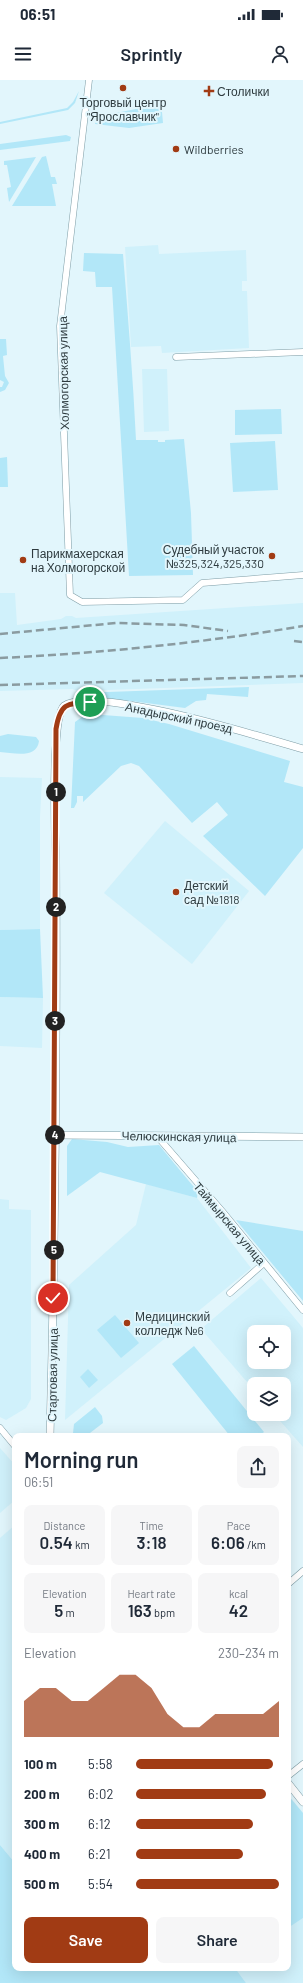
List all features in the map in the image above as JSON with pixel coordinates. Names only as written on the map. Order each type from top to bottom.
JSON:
[{"type":"street","name":"Холмогорская улица","points":[[89,80],[60,326],[70,595],[82,602],[183,600],[202,583],[303,575]]},
{"type":"street","points":[[176,357],[303,352]]},
{"type":"street","name":"Анадырский проезд","points":[[58,715],[63,707],[73,702],[140,706],[214,723],[303,748]]},
{"type":"street","name":"Стартовая улица","points":[[50,1433],[56,1135],[55,812],[56,729],[58,715]]},
{"type":"street","name":"Челюскинская улица","points":[[56,1135],[303,1137]]},
{"type":"street","name":"Таймырская улица","points":[[157,1136],[222,1211],[303,1310]]},
{"type":"street","points":[[230,1293],[264,1263]]},
{"type":"street","points":[[0,1428],[12,1442]]},
{"type":"street","points":[[291,1581],[303,1571]]},
{"type":"street","points":[[291,1774],[303,1764]]},
{"type":"street","points":[[291,1787],[303,1802]]},
{"type":"shaded area","points":[[79,91],[75,103],[68,110],[0,124],[0,122],[67,108],[73,102]]},
{"type":"shaded area","points":[[157,101],[161,101],[163,123],[129,128],[95,124],[96,117],[141,108]]},
{"type":"shaded area","points":[[66,135],[71,137],[70,141],[0,150],[0,144]]},
{"type":"shaded area","points":[[46,156],[51,177],[55,177],[57,184],[52,184],[56,206],[12,206],[42,157]]},
{"type":"shaded area","points":[[36,157],[9,202],[7,188],[11,187],[7,165],[4,165],[4,161]]},
{"type":"shaded area","points":[[158,245],[159,254],[246,250],[247,281],[242,281],[242,291],[247,291],[249,348],[162,353],[161,346],[131,347],[125,247]]},
{"type":"shaded area","points":[[84,253],[123,254],[136,440],[158,440],[158,442],[165,442],[165,440],[184,439],[191,513],[193,575],[129,576],[112,287],[96,287],[95,272],[83,271]]},
{"type":"shaded area","points":[[0,339],[6,339],[7,355],[3,356],[5,376],[9,383],[5,390],[0,392],[0,387],[2,387],[4,382],[0,380]]},
{"type":"shaded area","points":[[142,369],[167,369],[169,431],[144,432]]},
{"type":"shaded area","points":[[281,409],[282,434],[235,435],[235,410]]},
{"type":"shaded area","points":[[275,441],[278,490],[233,492],[230,443]]},
{"type":"shaded area","points":[[7,457],[8,487],[0,487],[0,458]]},
{"type":"shaded area","points":[[0,593],[15,593],[17,625],[61,619],[66,616],[76,618],[303,603],[303,683],[79,691],[72,689],[0,691]]},
{"type":"shaded area","points":[[249,687],[248,697],[207,694],[206,700],[196,701],[185,708],[123,700],[78,697],[79,693]]},
{"type":"shaded area","points":[[103,715],[143,718],[169,724],[290,761],[284,782],[303,787],[303,848],[265,896],[203,836],[228,815],[217,802],[192,823],[139,766],[131,763],[121,766],[83,802],[83,796],[77,796],[77,802],[74,808],[71,808],[75,722],[82,717]]},
{"type":"shaded area","points":[[8,734],[36,737],[39,741],[37,747],[29,753],[24,754],[0,752],[0,736]]},
{"type":"shaded area","points":[[0,777],[42,778],[40,817],[40,929],[0,930]]},
{"type":"shaded area","name":"Детский сад №1818","points":[[165,821],[249,891],[192,964],[104,893]]},
{"type":"shaded area","points":[[40,929],[43,998],[0,997],[0,930]]},
{"type":"shaded area","points":[[0,997],[43,998],[42,1048],[0,1046]]},
{"type":"shaded area","points":[[72,1139],[107,1142],[128,1147],[159,1145],[198,1192],[197,1198],[100,1172],[67,1196],[67,1146]]},
{"type":"shaded area","name":"Медицинский колледж №6","points":[[146,1184],[197,1198],[251,1268],[65,1420],[69,1285],[136,1225]]},
{"type":"shaded area","points":[[0,1199],[9,1200],[9,1209],[31,1210],[31,1399],[26,1408],[6,1420],[0,1417]]},
{"type":"shaded area","points":[[236,1220],[303,1231],[303,1301]]},
{"type":"shaded area","points":[[261,1278],[303,1328],[303,1447],[280,1421],[291,1421],[291,1377],[247,1377],[247,1382],[201,1329]]},
{"type":"shaded area","points":[[115,1315],[139,1343],[121,1358],[97,1330]]},
{"type":"shaded area","points":[[194,1346],[247,1411],[247,1421],[255,1421],[264,1432],[228,1433],[172,1364]]},
{"type":"shaded area","points":[[88,1369],[98,1380],[89,1388],[80,1377]]},
{"type":"shaded area","points":[[95,1407],[102,1416],[103,1423],[90,1433],[73,1433],[74,1424]]},
{"type":"shaded area","points":[[0,1448],[12,1462],[12,1503],[0,1513]]},
{"type":"shaded area","points":[[12,1528],[12,1859],[0,1845],[0,1538]]},
{"type":"shaded area","points":[[291,1799],[303,1813],[303,1918],[291,1926]]},
{"type":"shaded area","points":[[0,1845],[12,1859],[12,1971],[237,1971],[246,1983],[0,1983]]},
{"type":"shaded area","points":[[303,1918],[303,1983],[246,1983],[237,1971],[291,1971],[291,1926]]},
{"type":"railway","points":[[0,634],[116,623],[184,625],[228,631]]},
{"type":"railway","points":[[0,658],[152,646],[303,626]]},
{"type":"railway","points":[[294,641],[303,642]]},
{"type":"railway","points":[[0,685],[303,676]]},
{"type":"place","name":"Торговый центр \"Ярославчик\"","points":[[123,88]]},
{"type":"place","name":"Столички","points":[[209,91]]},
{"type":"place","name":"Wildberries","points":[[176,149]]},
{"type":"place","name":"Судебный участок №325,324,325,330","points":[[272,556]]},
{"type":"place","name":"Парикмахерская на Холмогорской","points":[[23,560]]},
{"type":"place","name":"Детский сад №1818","points":[[176,892]]},
{"type":"place","name":"Медицинский колледж №6","points":[[127,1323]]},
{"type":"route","points":[[53,1298],[56,1135],[56,729],[58,715],[63,707],[73,702],[90,702]]}]
